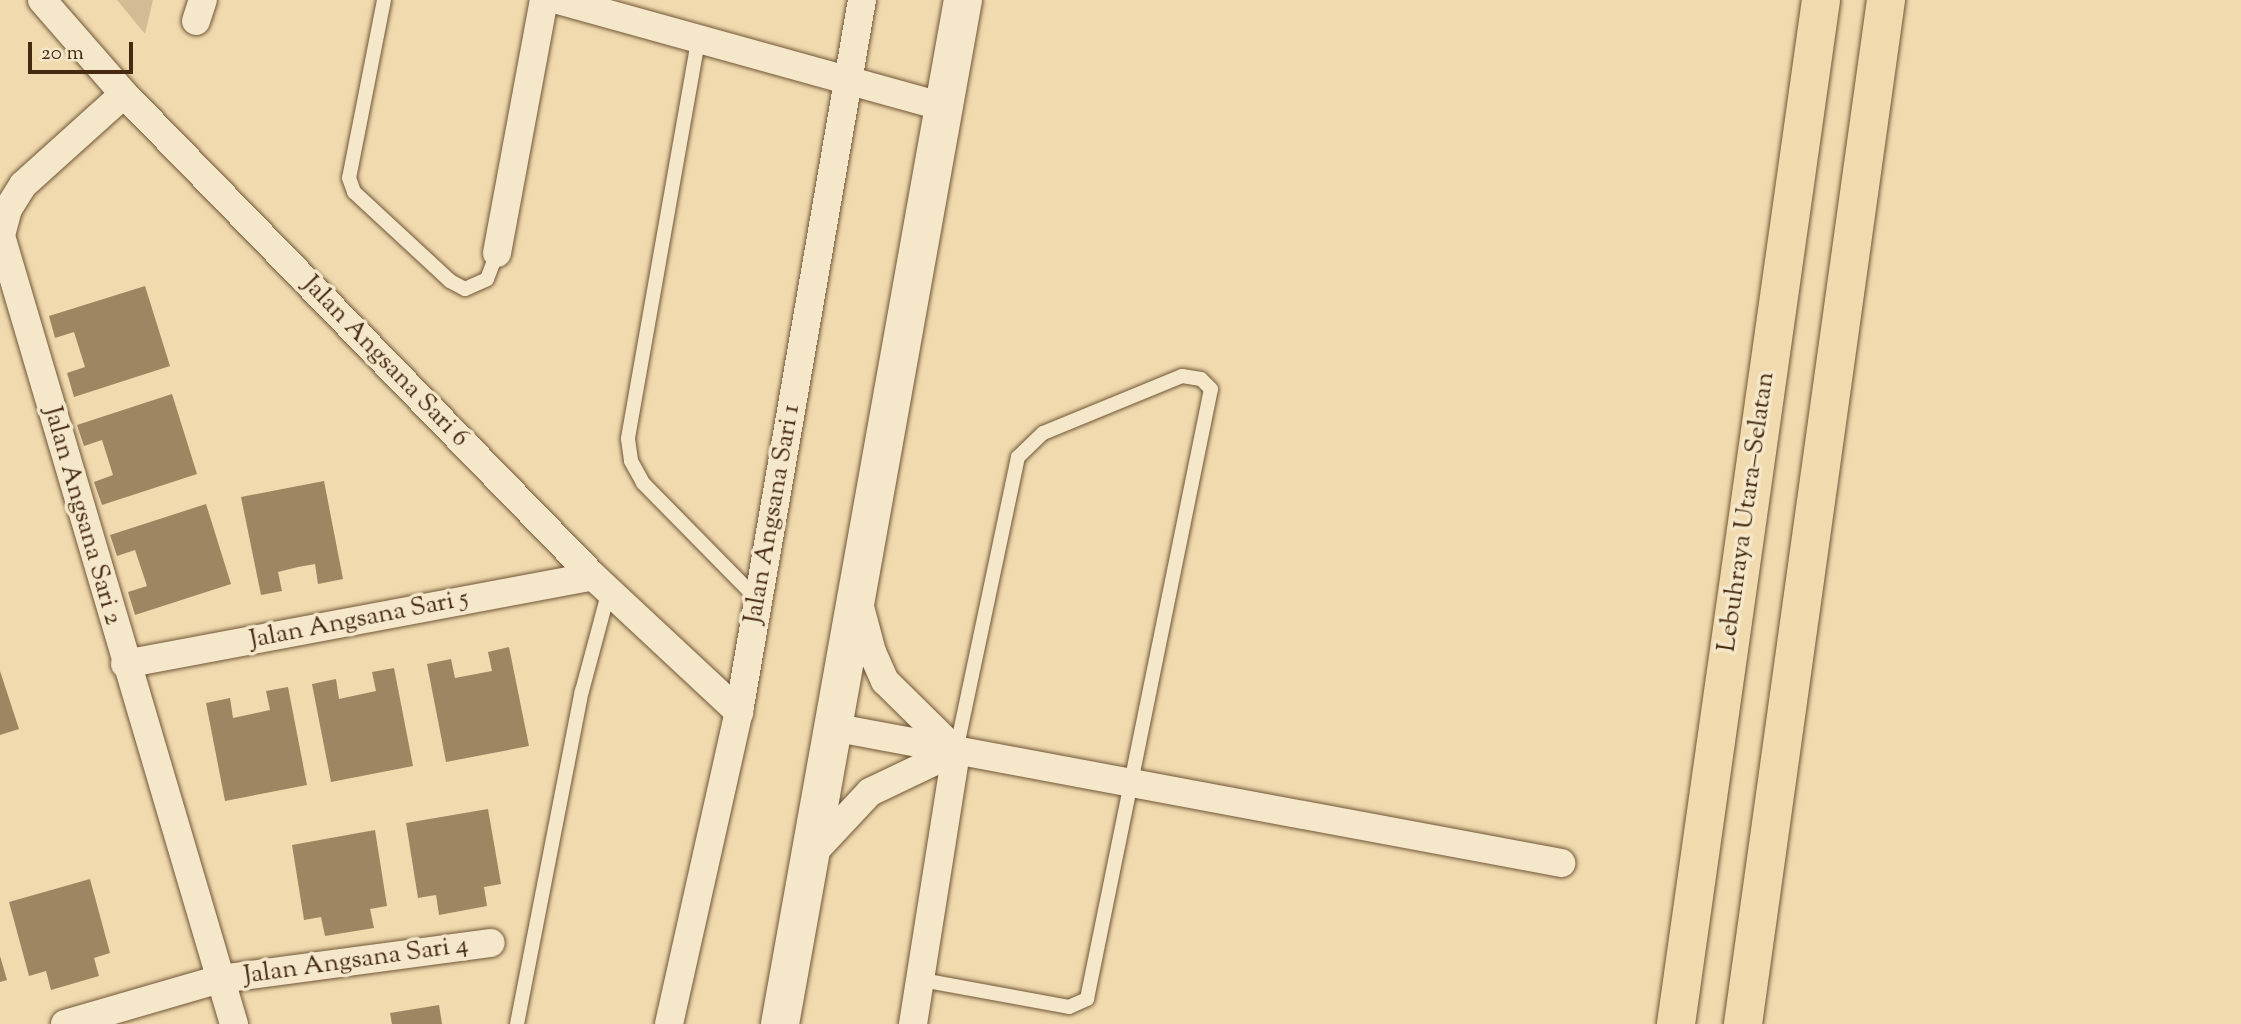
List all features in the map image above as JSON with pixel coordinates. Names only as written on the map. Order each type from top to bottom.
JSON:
[{"type":"highway","name":"Lebuhraya Utara–Selatan","points":[[1676,1024],[1821,0]]},
{"type":"highway","points":[[1743,1024],[1886,0]]},
{"type":"main road","points":[[780,1024],[940,106],[963,0]]},
{"type":"street","name":"Jalan Angsana Sari 6","points":[[42,0],[124,94],[601,583],[739,712]]},
{"type":"street","points":[[497,253],[544,0]]},
{"type":"street","points":[[558,0],[940,106]]},
{"type":"street","name":"Jalan Angsana Sari 1","points":[[669,1024],[739,712],[862,0]]},
{"type":"street","name":"Jalan Angsana Sari 2","points":[[124,94],[23,185],[8,209],[1,236],[125,664],[234,1024]]},
{"type":"street","name":"Jalan Angsana Sari 5","points":[[125,664],[601,583]]},
{"type":"street","points":[[856,592],[872,652],[885,681],[957,751]]},
{"type":"street","points":[[832,727],[1561,863]]},
{"type":"street","points":[[809,857],[870,792],[957,751]]},
{"type":"street","points":[[913,1024],[957,751]]},
{"type":"street","name":"Jalan Angsana Sari 4","points":[[65,1024],[220,979],[491,943]]},
{"type":"lane","points":[[384,0],[349,178],[354,192],[450,281],[465,289],[487,279],[497,253]]},
{"type":"lane","points":[[698,41],[628,439],[631,461],[643,483],[758,600]]},
{"type":"lane","points":[[922,980],[1069,1007],[1087,999],[1134,783],[1211,389],[1191,375],[1043,433],[1018,457],[957,751]]},
{"type":"lane","points":[[517,1024],[601,583]]},
{"type":"shaded area","points":[[117,0],[153,0],[145,34]]},
{"type":"building","points":[[145,286],[170,366],[74,397],[67,373],[85,367],[74,332],[55,338],[49,316]]},
{"type":"building","points":[[172,394],[197,474],[102,505],[94,482],[113,475],[102,440],[84,446],[77,425]]},
{"type":"building","points":[[324,481],[343,579],[318,584],[315,564],[298,567],[278,572],[282,591],[261,595],[241,497]]},
{"type":"building","points":[[206,504],[231,584],[135,615],[128,592],[147,586],[135,550],[117,556],[110,535]]},
{"type":"building","points":[[509,647],[529,746],[446,762],[427,664],[451,659],[455,678],[492,671],[488,652]]},
{"type":"building","points":[[394,668],[413,766],[331,782],[312,684],[336,679],[339,699],[376,691],[372,672]]},
{"type":"building","points":[[0,671],[19,729],[0,735]]},
{"type":"building","points":[[288,687],[307,785],[225,801],[206,703],[230,698],[233,718],[270,710],[266,691]]},
{"type":"building","points":[[488,809],[501,884],[484,887],[487,906],[439,915],[436,895],[418,898],[406,823]]},
{"type":"building","points":[[375,830],[387,906],[370,909],[374,928],[325,936],[321,917],[304,920],[292,845]]},
{"type":"building","points":[[90,879],[110,953],[94,958],[99,976],[51,990],[46,971],[29,976],[9,902]]},
{"type":"building","points":[[0,956],[7,980],[0,982]]},
{"type":"building","points":[[439,1005],[442,1024],[392,1024],[390,1013]]}]
